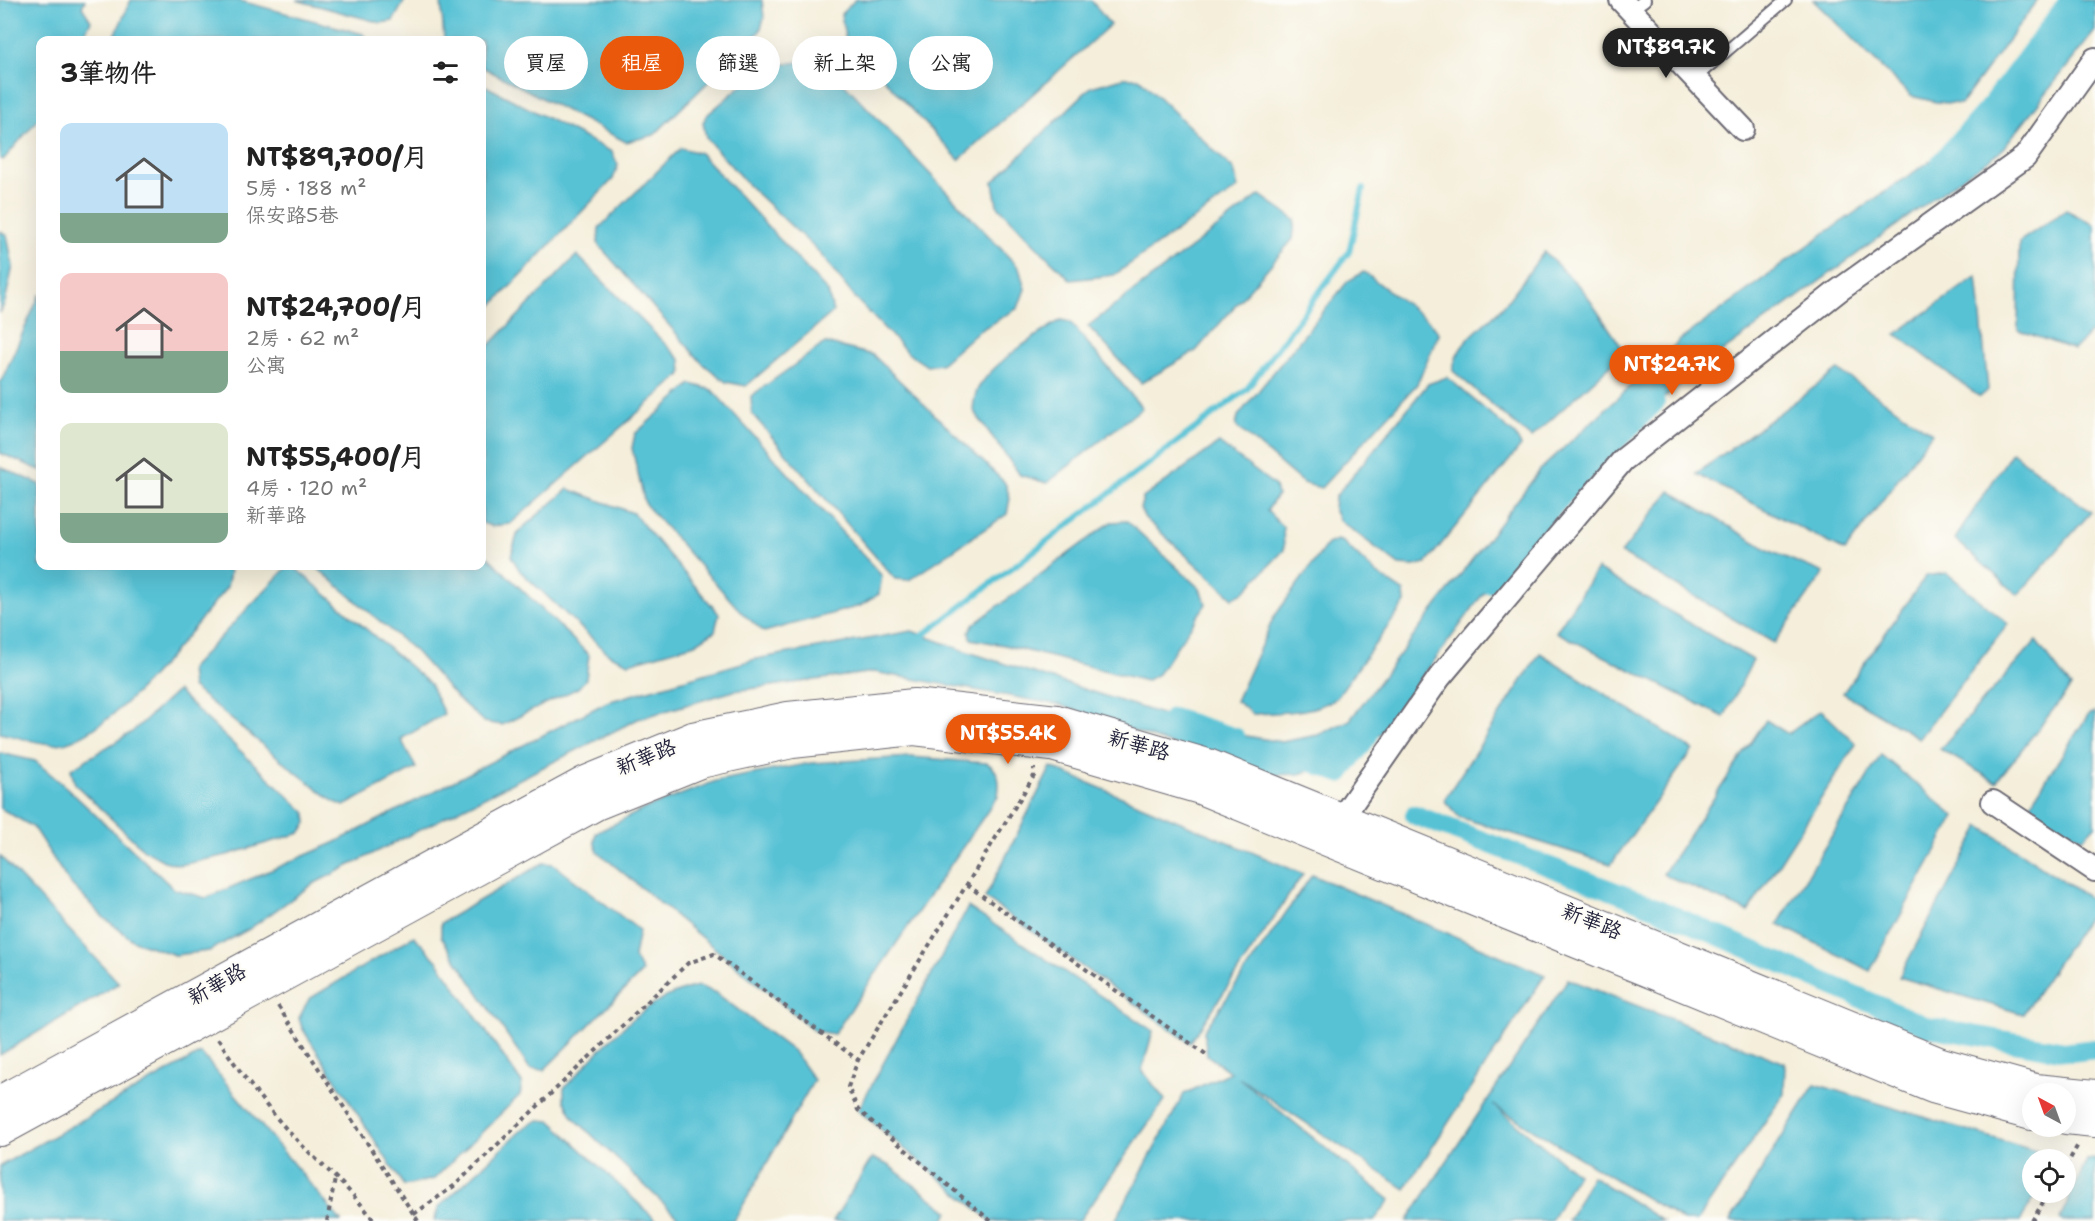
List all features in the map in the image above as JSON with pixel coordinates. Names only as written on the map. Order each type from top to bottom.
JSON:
[{"type":"street","points":[[1632,4],[1694,79],[1743,129]]},
{"type":"street","points":[[1341,819],[1439,678],[1623,460],[1838,291],[2025,157],[2095,59]]},
{"type":"street","name":"新華路","points":[[0,1102],[586,782],[693,738],[778,720],[914,705],[1057,721],[1208,765],[1941,1064],[2035,1089],[2089,1115]]},
{"type":"street","name":"新華路","points":[[0,1130],[596,804],[700,762],[792,742],[914,729],[1052,745],[1200,788],[1933,1087],[2022,1111]]},
{"type":"street","points":[[1993,802],[2095,870]]},
{"type":"lane","points":[[1694,79],[1786,0]]},
{"type":"path","points":[[991,1221],[858,1110],[848,1087],[858,1060],[1034,776],[1035,743]]},
{"type":"path","points":[[967,885],[1207,1055]]},
{"type":"path","points":[[414,1214],[454,1186],[688,963],[714,954],[858,1060]]},
{"type":"path","points":[[264,986],[418,1221]]},
{"type":"path","points":[[204,1018],[242,1075],[290,1133],[335,1179],[359,1199],[374,1221]]},
{"type":"path","points":[[327,1221],[335,1179]]},
{"type":"path","points":[[2032,1221],[2043,1203]]},
{"type":"water","points":[[0,0],[85,0],[82,7],[91,21],[83,36],[36,36],[36,122],[3,160],[0,159]]},
{"type":"water","points":[[131,0],[237,0],[364,36],[115,36]]},
{"type":"water","points":[[296,0],[405,0],[393,21],[381,23]]},
{"type":"water","points":[[441,0],[762,0],[764,18],[760,31],[755,36],[696,36],[696,90],[700,90],[654,135],[626,142],[526,90],[588,90],[588,36],[504,36],[504,78],[486,69],[486,36],[444,36]]},
{"type":"water","points":[[855,0],[1091,0],[1110,25],[959,160],[894,90],[897,90],[897,36],[845,36],[841,14]]},
{"type":"water","points":[[1813,0],[2038,0],[1961,104],[1936,102],[1911,96]]},
{"type":"water","points":[[2080,0],[2095,0],[2095,31],[2000,152],[1697,370],[1582,466],[1551,501],[1382,732],[1352,757],[1299,774],[1273,775],[1246,771],[1060,705],[874,672],[734,691],[638,719],[313,884],[249,929],[209,951],[175,955],[134,941],[103,917],[68,881],[33,827],[0,808],[0,753],[35,761],[67,788],[174,889],[206,898],[334,843],[607,702],[756,659],[912,631],[965,651],[1211,730],[1282,742],[1318,735],[1350,720],[1541,469],[1679,341],[1825,233],[1984,124]]},
{"type":"water","points":[[792,63],[792,90],[850,90],[1019,268],[1025,289],[1018,308],[977,332],[941,364],[927,366],[909,354],[856,299],[818,251],[749,186],[706,138],[703,123],[706,116],[736,90],[780,90],[780,65]]},
{"type":"water","points":[[1123,78],[1139,78],[1234,170],[1238,188],[1114,275],[1071,280],[997,205],[993,182],[1091,87]]},
{"type":"water","points":[[486,86],[612,152],[618,165],[613,179],[486,312]]},
{"type":"water","points":[[681,148],[700,153],[828,292],[833,312],[746,386],[726,382],[702,363],[598,244],[599,228]]},
{"type":"water","points":[[1260,195],[1295,220],[1293,239],[1196,351],[1141,383],[1088,326]]},
{"type":"water","points":[[2066,210],[2095,225],[2095,328],[2074,350],[2018,330],[2019,242]]},
{"type":"water","points":[[0,231],[7,235],[13,266],[5,302],[0,313]]},
{"type":"water","points":[[1544,252],[1583,290],[1625,352],[1531,438],[1453,371],[1455,360],[1465,342],[1504,305]]},
{"type":"water","points":[[577,255],[681,360],[682,374],[510,524],[491,526],[486,524],[486,349]]},
{"type":"water","points":[[1364,272],[1430,322],[1439,333],[1417,384],[1321,488],[1303,483],[1236,426],[1238,416],[1348,281]]},
{"type":"water","points":[[1977,276],[1988,390],[1980,397],[1896,334]]},
{"type":"water","points":[[36,303],[36,468],[0,453],[0,384]]},
{"type":"water","points":[[1061,320],[1070,322],[1142,408],[1047,483],[1020,475],[973,410],[977,390],[996,366]]},
{"type":"water","points":[[825,343],[873,355],[1005,483],[1010,498],[1007,514],[909,580],[895,579],[752,414],[751,396]]},
{"type":"water","points":[[1838,370],[1932,433],[1845,551],[1696,474]]},
{"type":"water","points":[[1447,377],[1515,435],[1521,446],[1426,563],[1414,566],[1399,565],[1339,520],[1334,509],[1335,497],[1428,384]]},
{"type":"water","points":[[691,384],[712,390],[882,576],[879,594],[860,606],[764,632],[741,612],[645,504],[632,448],[635,434]]},
{"type":"water","points":[[1219,443],[1275,486],[1277,495],[1267,511],[1283,527],[1284,550],[1243,593],[1233,598],[1145,518],[1140,509],[1143,498]]},
{"type":"water","points":[[2012,452],[2091,512],[2018,595],[1955,539]]},
{"type":"water","points":[[0,467],[36,482],[36,570],[229,570],[227,587],[150,679],[103,722],[80,737],[58,744],[0,733]]},
{"type":"water","points":[[568,489],[633,513],[719,614],[715,631],[695,644],[629,663],[610,655],[520,571],[511,556],[518,532]]},
{"type":"water","points":[[1670,491],[1770,551],[1824,573],[1774,643],[1621,553]]},
{"type":"water","points":[[1127,521],[1200,589],[1206,604],[1158,674],[1146,681],[1004,645],[971,639],[969,632],[974,624],[1111,522]]},
{"type":"water","points":[[1337,540],[1343,542],[1376,573],[1404,592],[1405,603],[1336,698],[1306,710],[1253,714],[1236,701],[1274,617],[1327,544]]},
{"type":"water","points":[[486,555],[589,655],[586,679],[578,688],[502,725],[484,722],[456,697],[416,652],[320,570],[486,570]]},
{"type":"water","points":[[1597,569],[1753,660],[1724,717],[1556,632]]},
{"type":"water","points":[[284,570],[298,570],[430,684],[444,714],[401,739],[416,768],[344,806],[333,801],[297,773],[192,687],[190,669]]},
{"type":"water","points":[[1947,573],[2008,624],[1919,738],[1843,693],[1926,576]]},
{"type":"water","points":[[2036,641],[2071,687],[1996,782],[1940,749]]},
{"type":"water","points":[[1540,653],[1693,750],[1611,864],[1459,817],[1444,800]]},
{"type":"water","points":[[177,691],[306,813],[307,823],[300,833],[227,855],[180,865],[164,861],[144,850],[75,784],[71,769],[132,732]]},
{"type":"water","points":[[1821,710],[1856,744],[1748,912],[1663,874],[1766,720],[1788,734]]},
{"type":"water","points":[[2095,712],[2095,826],[2083,839],[2027,809],[2088,715]]},
{"type":"water","points":[[1881,755],[1955,816],[1870,971],[1778,924]]},
{"type":"water","points":[[911,757],[987,763],[998,777],[998,796],[834,1034],[815,1031],[598,852],[594,841],[596,833],[644,809],[716,781],[811,763]]},
{"type":"water","points":[[1051,767],[1303,874],[1190,1043],[985,898]]},
{"type":"water","points":[[1980,826],[2095,902],[2095,907],[2023,1014],[1899,977]]},
{"type":"water","points":[[0,856],[119,983],[0,1055]]},
{"type":"water","points":[[543,863],[553,864],[639,930],[634,957],[642,972],[544,1070],[530,1069],[441,937],[441,923]]},
{"type":"water","points":[[1312,875],[1545,975],[1405,1189],[1239,1078],[1390,1200],[1374,1221],[1115,1221],[1184,1094],[1230,1072],[1207,1055],[1204,1031]]},
{"type":"water","points":[[968,907],[1153,1031],[1142,1070],[1165,1100],[1079,1221],[991,1221],[858,1110]]},
{"type":"water","points":[[414,936],[438,962],[522,1083],[520,1095],[434,1179],[404,1186],[302,1028],[299,1018],[309,999]]},
{"type":"water","points":[[1568,979],[1785,1063],[1784,1094],[1697,1221],[1684,1221],[1493,1105],[1577,1174],[1551,1221],[1407,1221]]},
{"type":"water","points":[[699,986],[716,993],[794,1052],[814,1080],[734,1221],[682,1221],[574,1118],[564,1100],[564,1088],[624,1026],[659,1001]]},
{"type":"water","points":[[201,1053],[341,1221],[0,1221],[0,1166]]},
{"type":"water","points":[[1815,1084],[2029,1149],[2022,1149],[2022,1203],[2032,1203],[2020,1221],[1730,1221]]},
{"type":"water","points":[[539,1120],[551,1121],[657,1221],[434,1221],[439,1207],[525,1127]]},
{"type":"water","points":[[872,1158],[888,1165],[949,1212],[943,1221],[833,1221]]},
{"type":"water","points":[[2095,1159],[2095,1221],[2063,1221],[2060,1219],[2067,1203],[2076,1203],[2076,1184],[2087,1160]]},
{"type":"water","points":[[1592,1176],[1663,1221],[1568,1221]]},
{"type":"waterway","points":[[1941,162],[1993,103],[2070,0]]},
{"type":"waterway","points":[[917,640],[1247,389],[1349,252],[1363,189]]},
{"type":"waterway","points":[[1488,583],[1564,494],[1655,402]]},
{"type":"waterway","points":[[1173,718],[1236,738]]},
{"type":"waterway","points":[[1299,757],[1340,773],[1368,736]]},
{"type":"waterway","points":[[1415,815],[1644,903],[1927,1027],[2071,1052],[2095,1049]]}]
